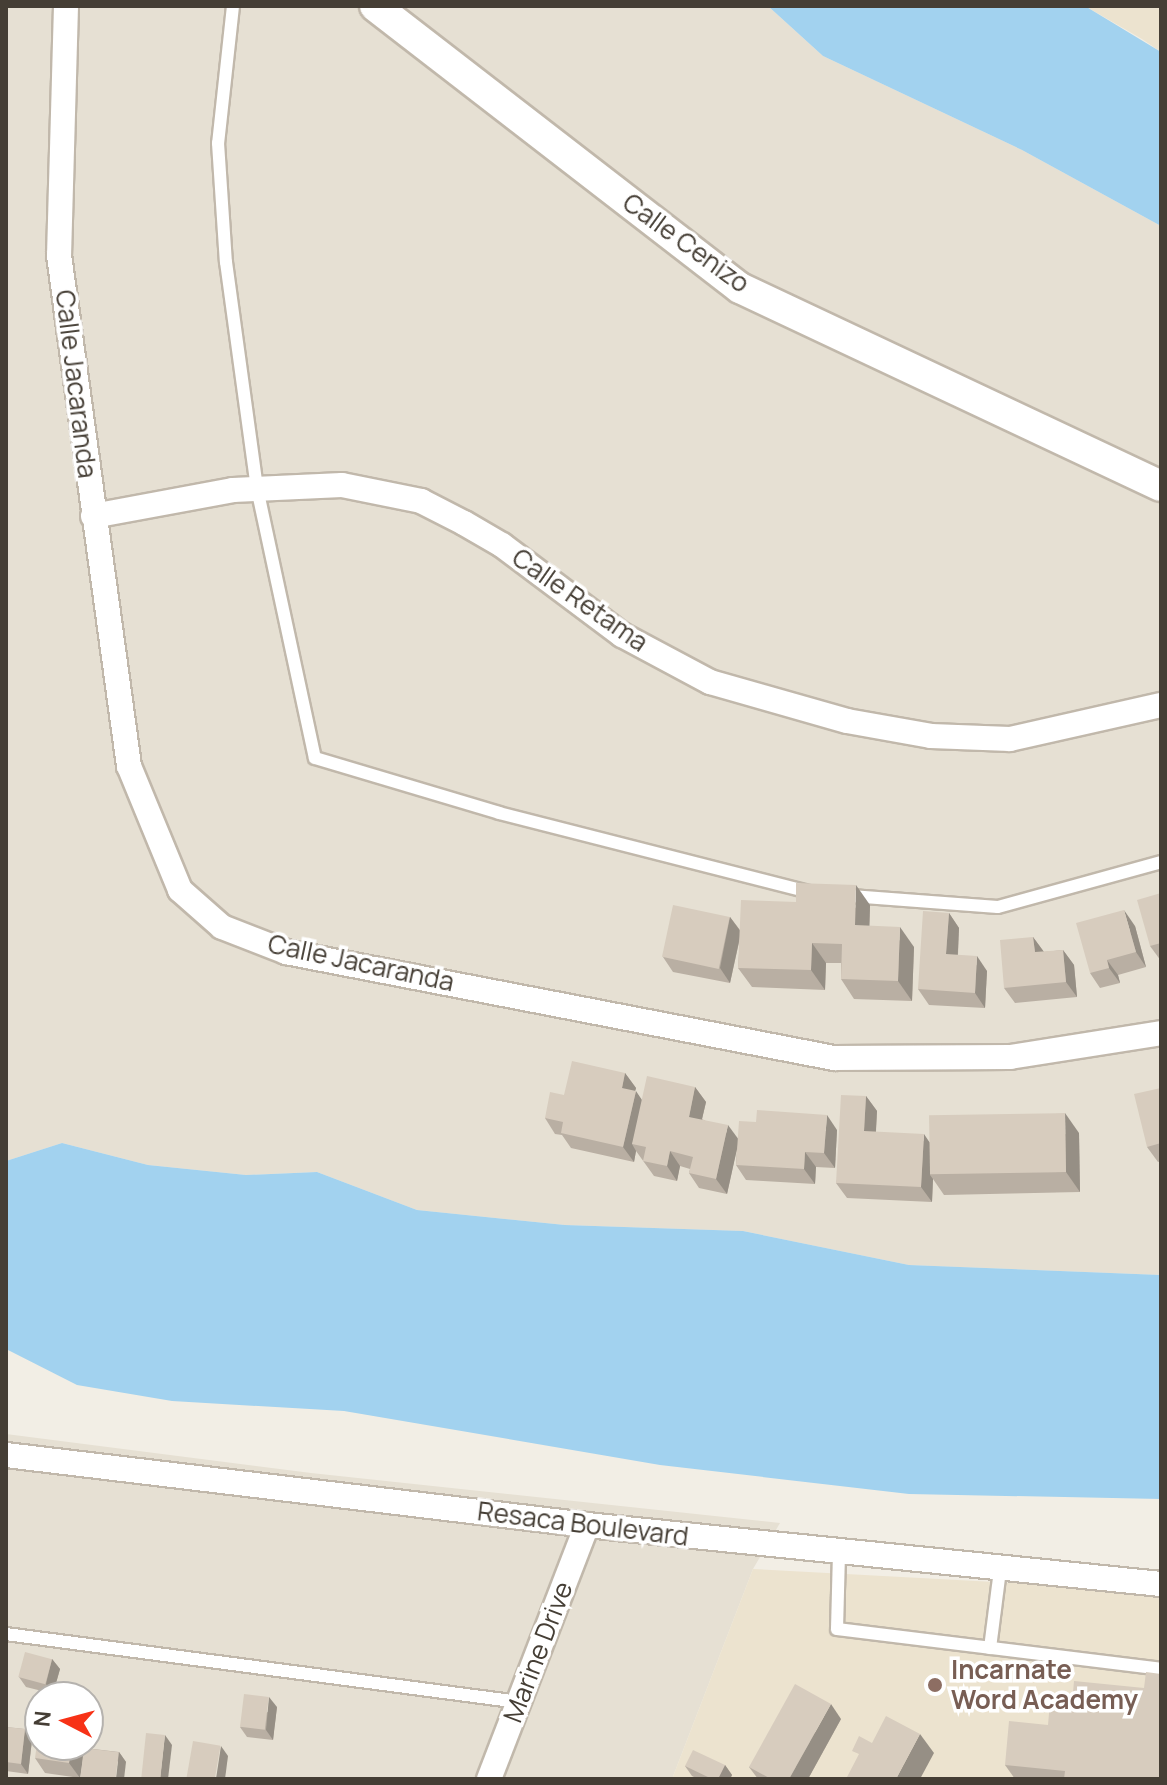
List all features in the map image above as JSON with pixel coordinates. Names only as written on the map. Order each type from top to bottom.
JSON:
[{"type":"street","name":"Calle Jacaranda","points":[[66,6],[59,255],[129,766],[180,890],[222,927],[286,952],[834,1058],[1010,1057],[1161,1033]]},
{"type":"street","name":"Calle Cenizo","points":[[375,6],[740,288],[1161,486]]},
{"type":"street","name":"Calle Retama","points":[[93,516],[257,488],[342,485],[421,501],[502,545],[622,635],[710,682],[847,721],[931,736],[1010,739],[1161,705]]},
{"type":"street","name":"Resaca Boulevard","points":[[6,1455],[587,1525],[1000,1570],[1161,1584]]},
{"type":"street","name":"Marine Drive","points":[[489,1779],[587,1525]]},
{"type":"lane","points":[[233,6],[218,143],[226,262],[257,488],[315,758],[801,891],[998,907],[1161,862]]},
{"type":"lane","points":[[839,1553],[837,1629],[1161,1669]]},
{"type":"lane","points":[[990,1648],[1000,1570]]},
{"type":"lane","points":[[6,1634],[519,1702]]},
{"type":"shaded area","points":[[6,6],[768,6],[823,56],[1022,150],[1161,226],[1161,1275],[909,1265],[743,1231],[565,1225],[417,1210],[317,1172],[246,1175],[148,1165],[62,1143],[6,1161]]},
{"type":"shaded area","points":[[1085,6],[1161,6],[1161,52],[1142,39]]},
{"type":"shaded area","points":[[6,1434],[311,1473],[780,1523],[753,1569],[672,1779],[6,1779]]},
{"type":"shaded area","name":"Incarnate Word Academy","points":[[753,1569],[1161,1591],[1161,1779],[672,1779]]},
{"type":"water","points":[[768,6],[1085,6],[1161,52],[1161,226],[1022,150],[823,56]]},
{"type":"water","points":[[62,1143],[148,1165],[246,1175],[317,1172],[417,1210],[565,1225],[743,1231],[909,1265],[1161,1275],[1161,1499],[909,1494],[660,1465],[344,1411],[172,1401],[77,1385],[6,1349],[6,1161]]},
{"type":"building","points":[[796,883],[856,885],[855,925],[900,927],[898,981],[841,979],[842,944],[812,943],[811,970],[738,968],[741,900],[796,902]]},
{"type":"building","points":[[1161,893],[1161,943],[1150,946],[1137,900]]},
{"type":"building","points":[[673,905],[730,917],[719,969],[662,957]]},
{"type":"building","points":[[1124,910],[1136,952],[1107,960],[1109,968],[1090,973],[1076,923]]},
{"type":"building","points":[[923,911],[949,913],[946,954],[977,956],[975,993],[918,989]]},
{"type":"building","points":[[1033,937],[1035,952],[1063,950],[1066,982],[1004,988],[1000,940]]},
{"type":"building","points":[[572,1061],[625,1073],[622,1088],[636,1091],[623,1147],[561,1133],[563,1122],[545,1118],[550,1092],[564,1095]]},
{"type":"building","points":[[647,1076],[695,1087],[689,1117],[728,1125],[716,1179],[689,1173],[693,1157],[670,1151],[667,1166],[643,1161],[646,1147],[632,1144]]},
{"type":"building","points":[[1161,1088],[1161,1143],[1147,1147],[1134,1094]]},
{"type":"building","points":[[841,1095],[866,1096],[864,1131],[924,1134],[921,1187],[836,1183]]},
{"type":"building","points":[[757,1110],[827,1115],[824,1153],[805,1152],[804,1169],[736,1165],[739,1121],[756,1122]]},
{"type":"building","points":[[1065,1113],[1066,1172],[930,1174],[929,1115]]},
{"type":"building","points":[[25,1652],[52,1659],[46,1681],[18,1677]]},
{"type":"building","points":[[1146,1672],[1161,1674],[1161,1779],[1064,1779],[1065,1771],[1005,1765],[1009,1721],[1048,1725],[1050,1702],[1072,1704],[1074,1681],[1144,1688]]},
{"type":"building","points":[[795,1684],[831,1704],[789,1779],[771,1779],[749,1767]]},
{"type":"building","points":[[244,1694],[269,1697],[265,1730],[240,1727]]},
{"type":"building","points":[[886,1716],[920,1734],[896,1779],[846,1779],[859,1754],[852,1751],[859,1736],[872,1743]]},
{"type":"building","points":[[6,1727],[24,1729],[21,1764],[6,1762]]},
{"type":"building","points":[[146,1733],[165,1735],[160,1779],[141,1779]]},
{"type":"building","points":[[193,1741],[221,1746],[215,1779],[186,1778]]},
{"type":"building","points":[[104,1750],[119,1752],[115,1779],[80,1779],[82,1761],[104,1761]]},
{"type":"building","points":[[693,1750],[725,1765],[718,1779],[685,1766]]},
{"type":"place","name":"Incarnate Word Academy","points":[[935,1685]]}]
